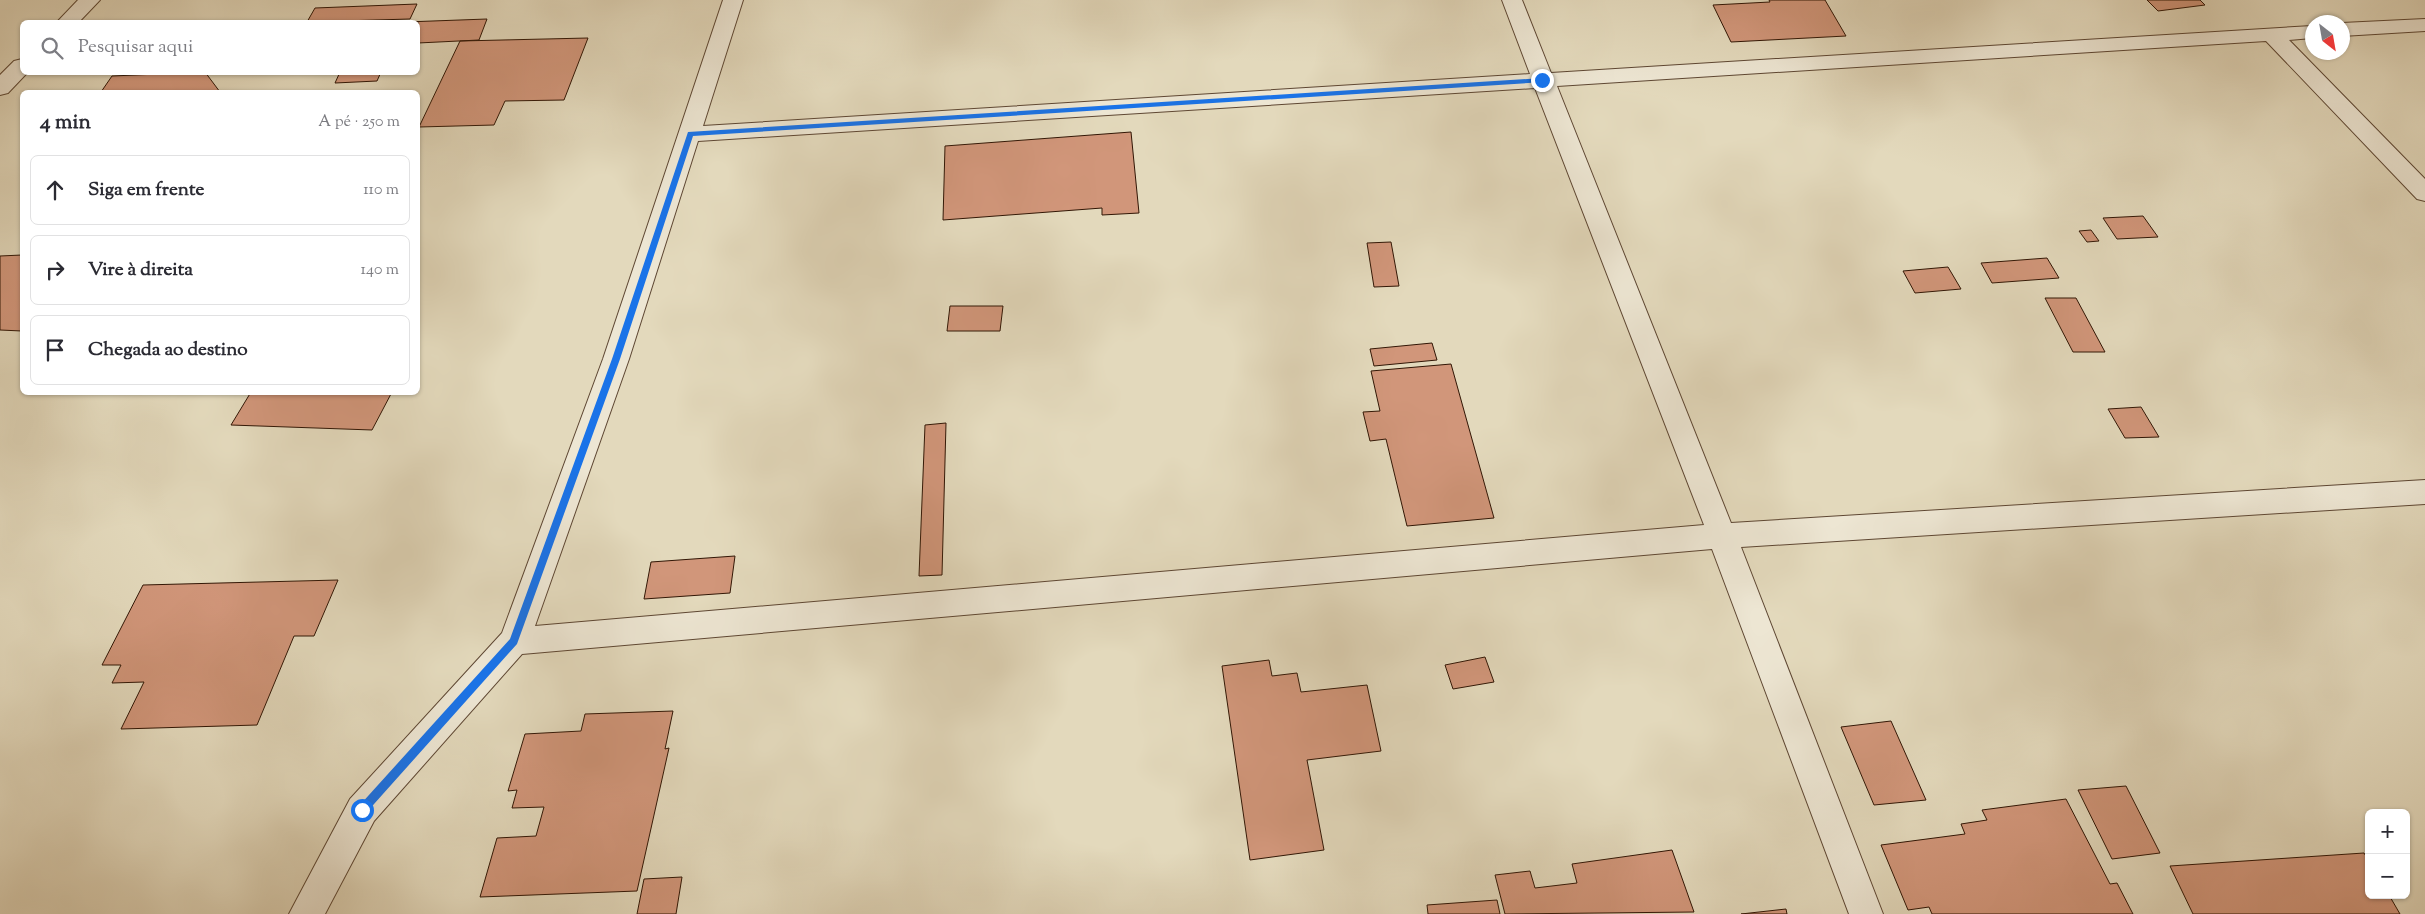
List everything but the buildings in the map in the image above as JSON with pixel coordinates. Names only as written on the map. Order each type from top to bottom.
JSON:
[{"type":"street","points":[[69,20],[90,0]]},
{"type":"street","points":[[306,914],[362,810],[514,641],[616,359],[733,0]]},
{"type":"street","points":[[1512,0],[1722,536],[1866,914]]},
{"type":"street","points":[[2350,30],[2425,25]]},
{"type":"street","points":[[690,134],[2305,33]]},
{"type":"street","points":[[2272,35],[2425,193]]},
{"type":"street","points":[[0,88],[20,68]]},
{"type":"street","points":[[514,641],[1722,536],[2425,492]]},
{"type":"route","points":[[362,810],[514,641],[616,359],[690,134],[1542,80]]}]
